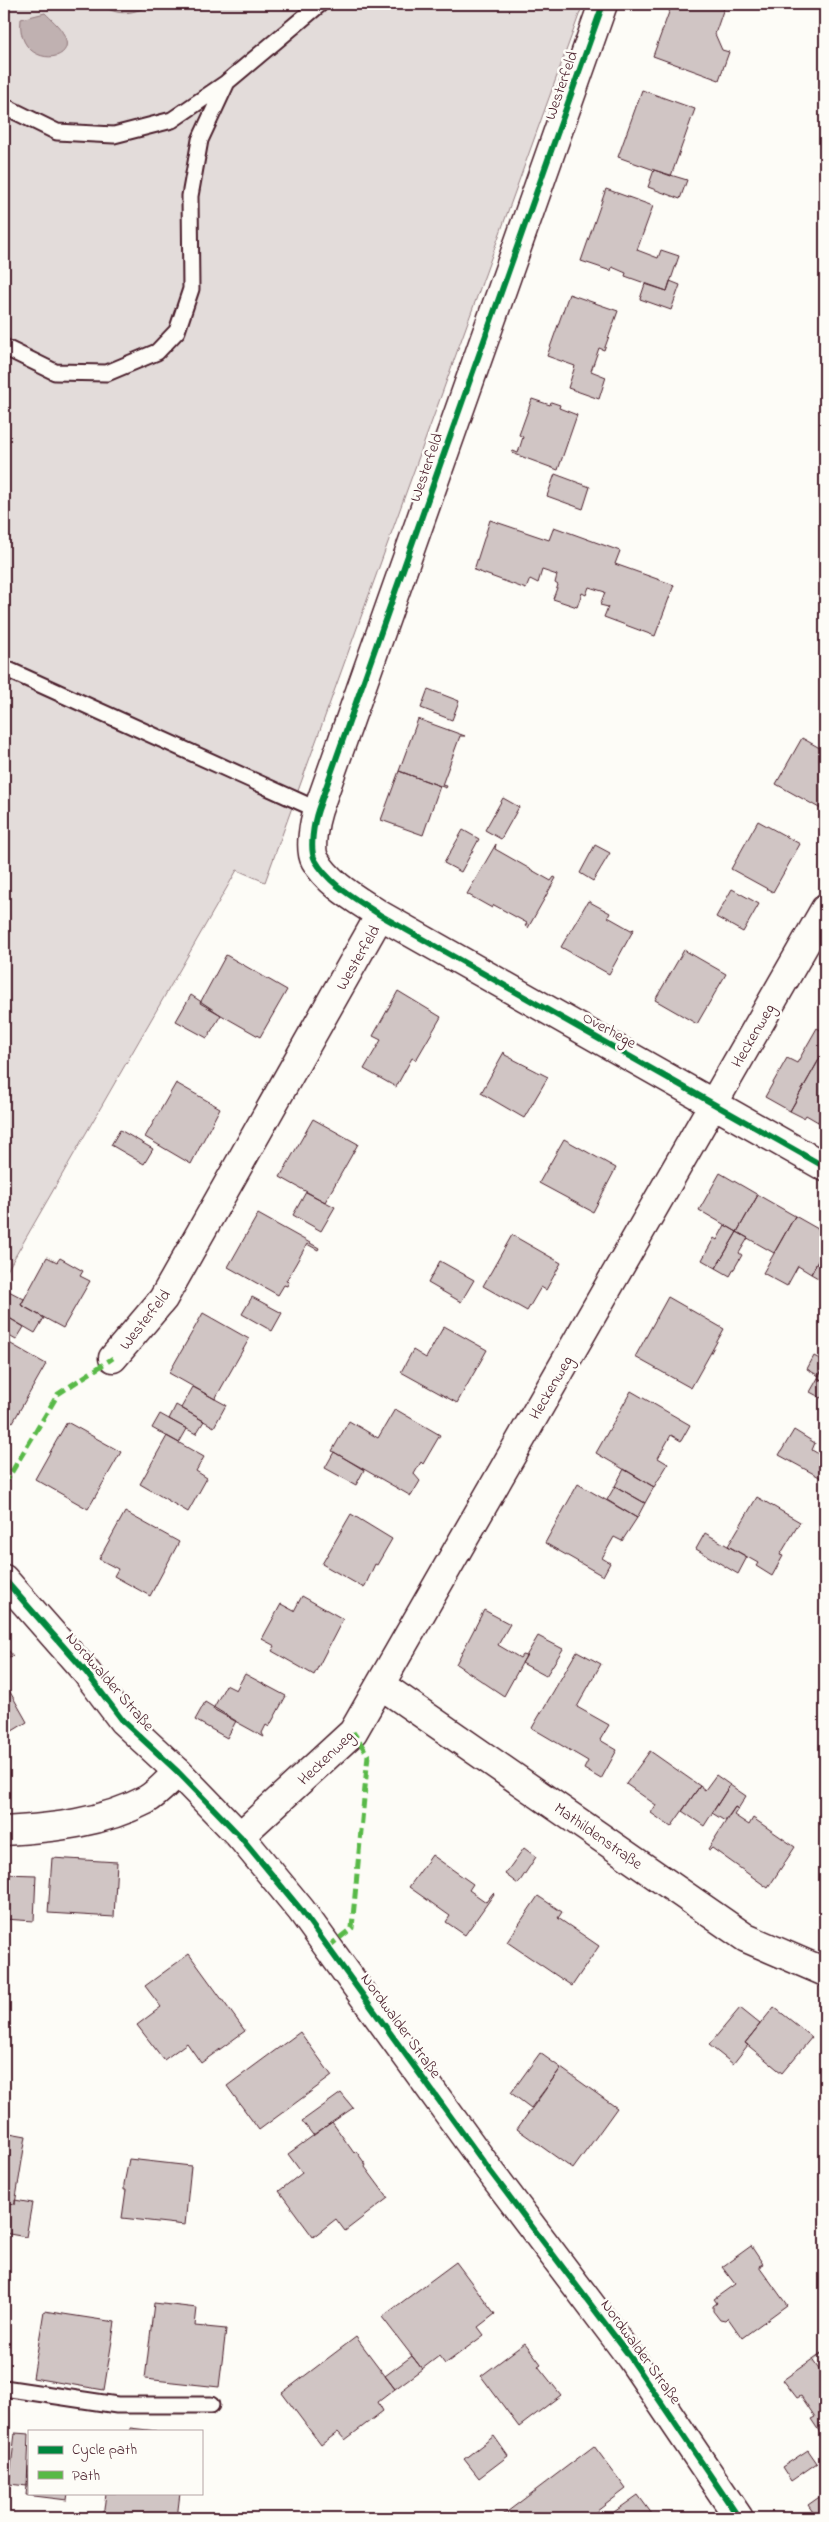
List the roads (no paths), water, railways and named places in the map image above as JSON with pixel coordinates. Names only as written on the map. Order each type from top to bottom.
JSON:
[{"type":"street","name":"Westerfeld","points":[[113,1358],[163,1300],[380,915],[336,884],[314,859],[313,827],[603,4]]},
{"type":"street","name":"Heckenweg","points":[[240,1836],[353,1732],[825,908]]},
{"type":"street","name":"Overhege","points":[[380,915],[825,1167]]},
{"type":"street","name":"Nordwalder Straße","points":[[4,1579],[86,1672],[124,1721],[178,1772],[240,1836],[301,1910],[490,2171],[631,2358],[739,2518]]},
{"type":"street","name":"Mathildenstraße","points":[[381,1685],[746,1938],[825,1972]]},
{"type":"street","points":[[4,1831],[46,1828],[102,1818],[147,1799],[178,1772]]},
{"type":"lane","points":[[4,106],[57,132],[114,135],[172,120],[227,82],[320,4]]},
{"type":"lane","points":[[4,347],[55,372],[107,373],[157,352],[177,331],[191,289],[190,196],[200,140],[227,82]]},
{"type":"lane","points":[[4,668],[318,810]]},
{"type":"lane","points":[[4,2388],[117,2404],[211,2405]]}]
